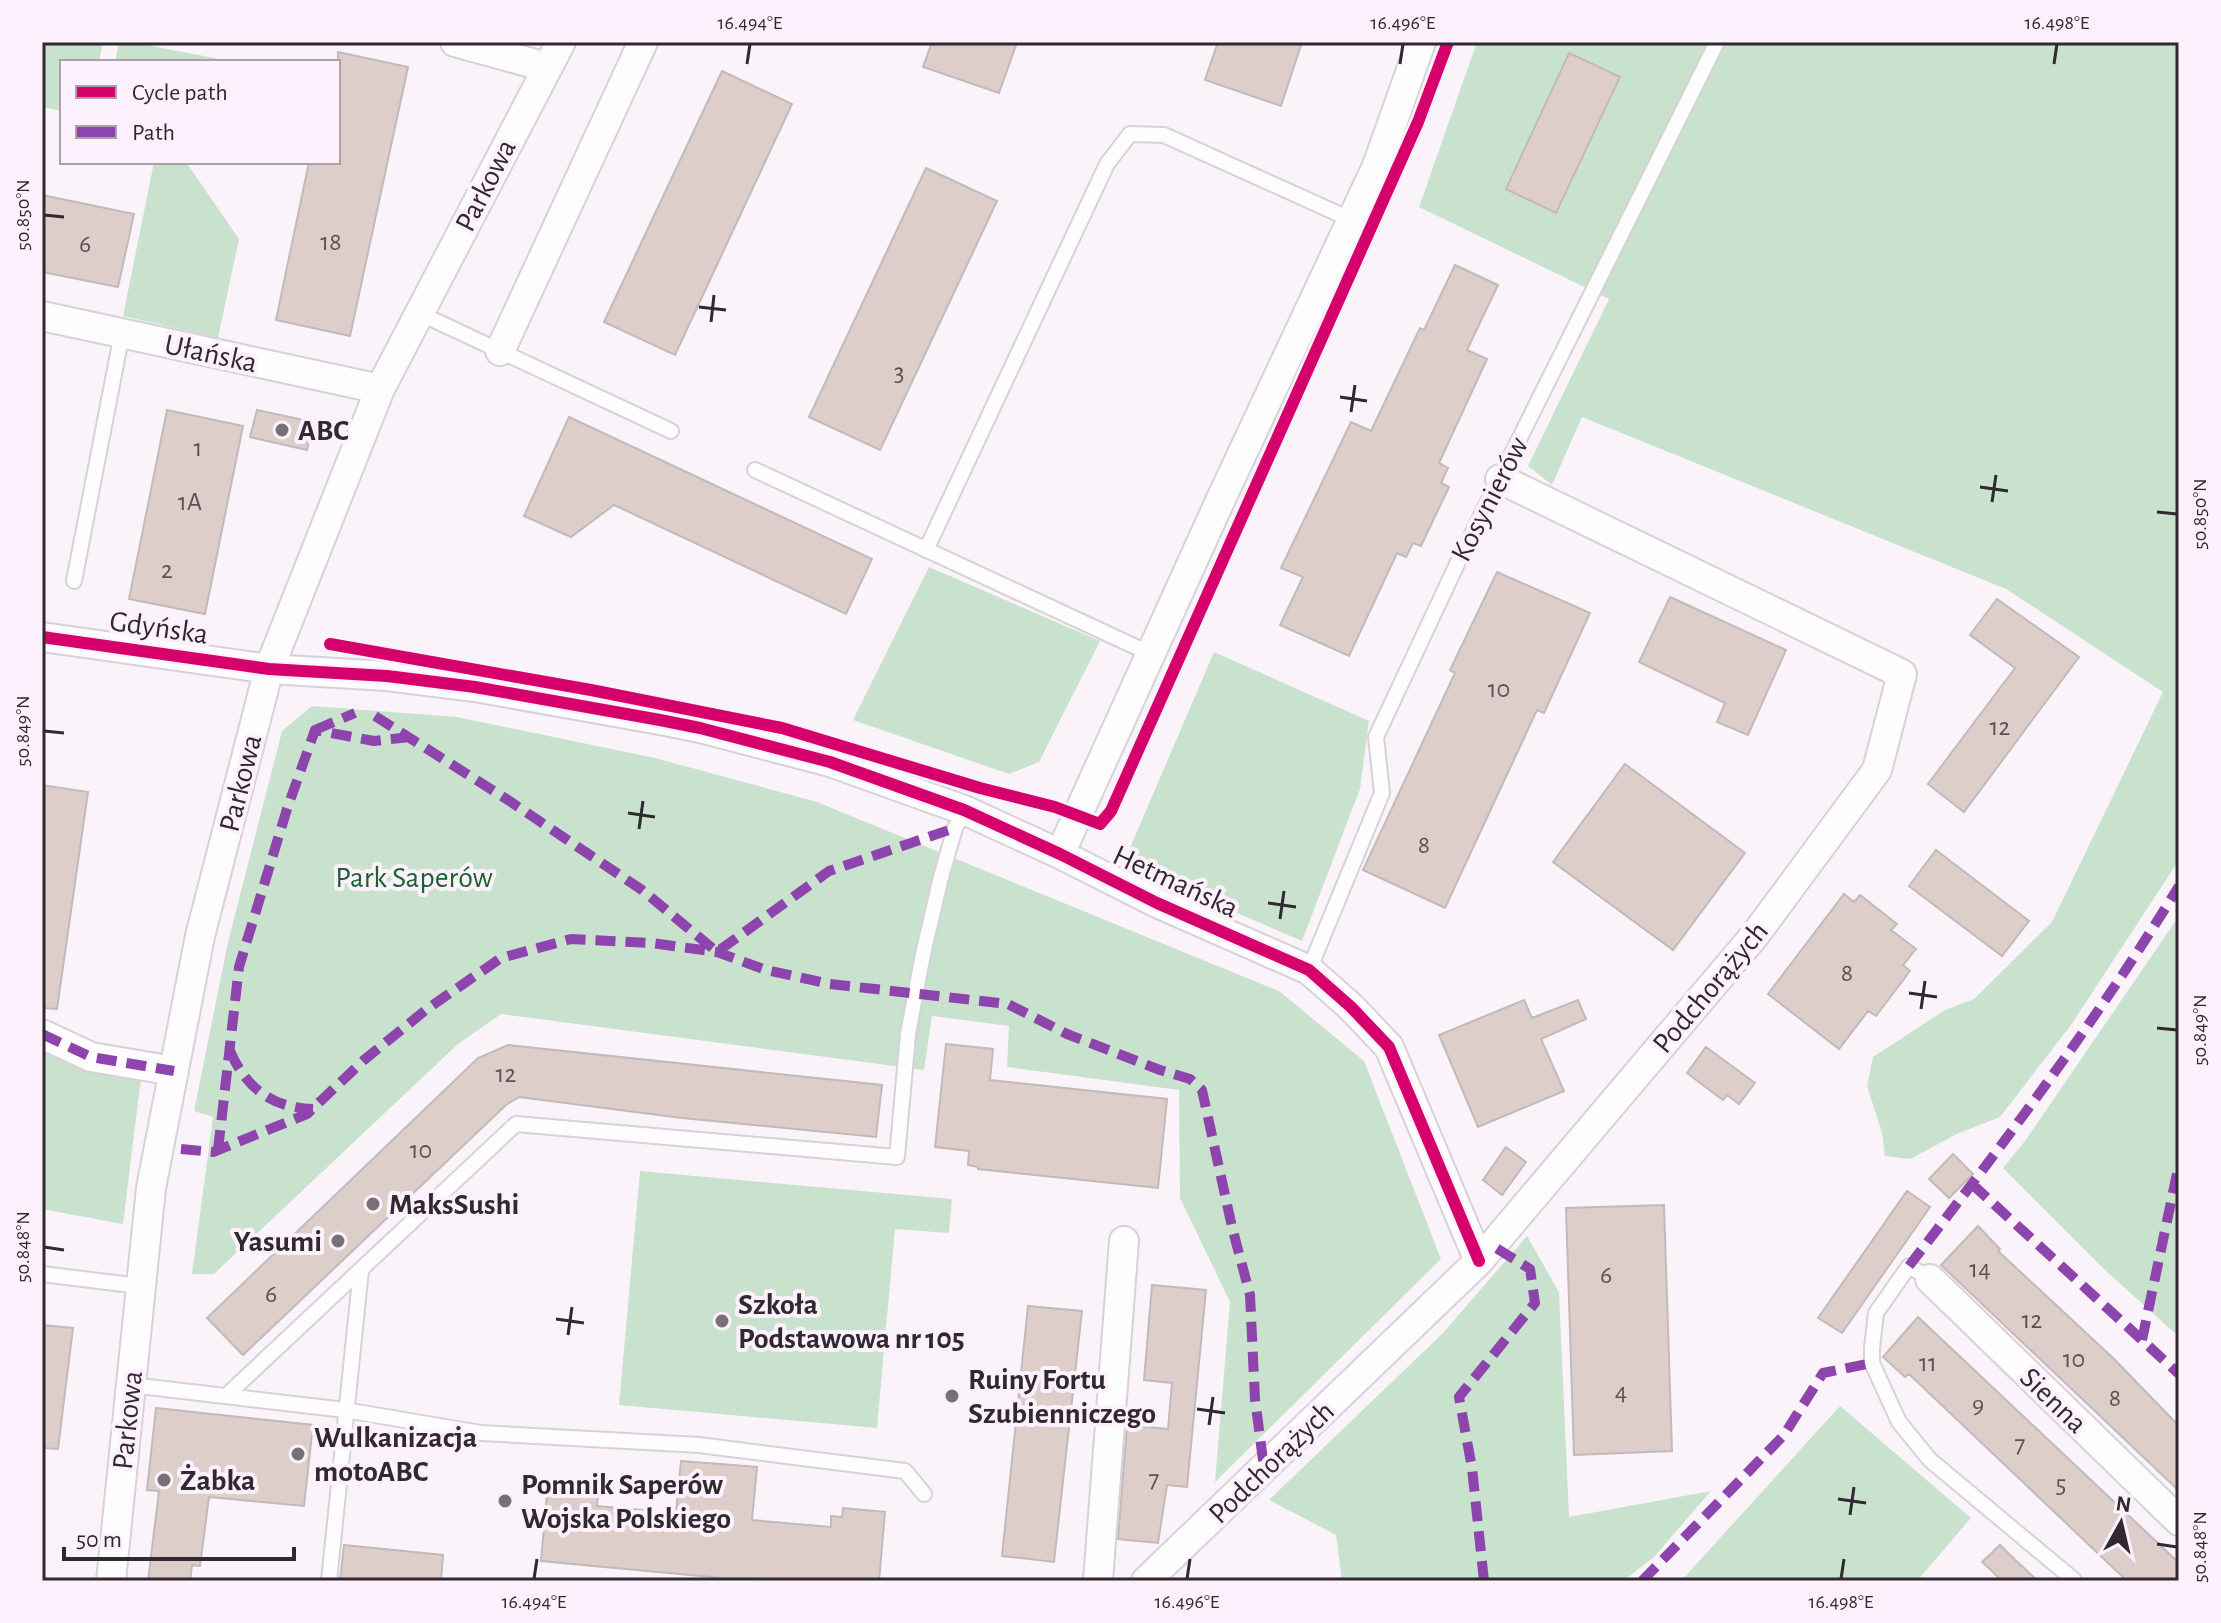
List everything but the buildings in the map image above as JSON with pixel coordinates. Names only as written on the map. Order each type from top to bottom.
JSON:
[{"type":"street","points":[[455,42],[546,67]]},
{"type":"street","name":"Parkowa","points":[[111,1581],[151,1188],[200,936],[269,669],[380,389],[561,42]]},
{"type":"street","points":[[500,351],[643,42]]},
{"type":"street","points":[[1060,854],[1377,166],[1421,42]]},
{"type":"street","name":"Ułańska","points":[[42,316],[380,389]]},
{"type":"street","name":"Podchorążych","points":[[1146,1581],[1479,1261],[1755,935],[1877,770],[1902,674],[1500,479]]},
{"type":"street","name":"Gdyńska","points":[[42,637],[269,669]]},
{"type":"street","name":"Hetmańska","points":[[269,669],[387,676],[475,687],[700,728],[830,762],[964,810],[1157,903],[1309,970],[1351,1007],[1389,1047],[1479,1261]]},
{"type":"street","points":[[42,1034],[91,1057],[174,1071]]},
{"type":"street","points":[[1098,1581],[1124,1241]]},
{"type":"street","name":"Sienna","points":[[1930,1279],[2179,1521]]},
{"type":"lane","name":"Kosynierów","points":[[1309,970],[1382,793],[1376,737],[1458,562],[1717,42]]},
{"type":"lane","points":[[926,550],[1107,164],[1130,134],[1164,135],[1352,220]]},
{"type":"lane","points":[[419,313],[671,431]]},
{"type":"lane","points":[[74,581],[122,333]]},
{"type":"lane","points":[[755,470],[1151,654]]},
{"type":"lane","points":[[227,1395],[516,1124],[897,1157],[908,1034],[923,954],[941,877],[955,828],[964,810]]},
{"type":"lane","points":[[1930,1279],[1909,1266],[1876,1313],[1872,1363],[1899,1422],[1930,1460],[2074,1580]]},
{"type":"lane","points":[[329,1581],[361,1270]]},
{"type":"lane","points":[[42,1274],[140,1286]]},
{"type":"lane","points":[[131,1385],[345,1410],[481,1433],[699,1445],[905,1471],[924,1494]]},
{"type":"green space","points":[[42,42],[103,42],[99,60],[60,60],[60,111],[42,107]]},
{"type":"green space","points":[[119,42],[131,42],[225,60],[115,60]]},
{"type":"green space","points":[[1477,42],[2179,42],[2179,860],[2071,1025],[2000,1117],[1957,1134],[1910,1159],[1885,1156],[1882,1133],[1867,1086],[1873,1057],[1945,1010],[1974,999],[2052,922],[2163,692],[2006,589],[1582,417],[1552,485],[1528,466],[1609,299],[1419,207]]},
{"type":"green space","points":[[154,164],[187,164],[239,239],[218,338],[123,316]]},
{"type":"green space","points":[[929,567],[1100,641],[1039,762],[1009,774],[853,720]]},
{"type":"green space","points":[[1214,652],[1369,721],[1360,789],[1302,941],[1123,864]]},
{"type":"green space","name":"Park Saperów","points":[[312,706],[457,717],[655,758],[817,802],[1279,991],[1364,1061],[1441,1259],[1215,1482],[1230,1302],[1180,1198],[1179,1090],[1007,1067],[1009,1026],[932,1016],[924,1070],[501,1014],[458,1044],[214,1274],[192,1274],[213,1117],[194,1111],[228,942],[282,731]]},
{"type":"green space","points":[[2179,916],[2179,1337],[2105,1270],[2003,1168],[2025,1141]]},
{"type":"green space","points":[[42,1046],[141,1079],[123,1224],[42,1209]]},
{"type":"green space","points":[[640,1171],[952,1199],[949,1233],[895,1229],[877,1428],[619,1405]]},
{"type":"green space","points":[[1527,1236],[1559,1292],[1569,1517],[1711,1491],[1654,1557],[1623,1581],[1342,1581],[1336,1535],[1269,1500],[1443,1333]]},
{"type":"green space","points":[[1840,1406],[1971,1518],[1917,1581],[1681,1581]]},
{"type":"marked path","points":[[315,730],[355,713]]},
{"type":"marked path","points":[[375,716],[642,890],[717,952],[829,871],[955,828]]},
{"type":"marked path","points":[[218,1150],[239,967],[287,809],[315,730],[374,741],[410,737]]},
{"type":"marked path","points":[[1909,1266],[2083,1032],[2179,886]]},
{"type":"marked path","points":[[181,1149],[213,1152],[307,1114],[364,1060],[427,1009],[501,958],[571,939],[652,943],[717,952],[766,970],[830,984],[1008,1004],[1067,1034],[1190,1079],[1202,1090],[1250,1295],[1255,1399],[1264,1468]]},
{"type":"marked path","points":[[42,1034],[91,1057],[174,1071]]},
{"type":"marked path","points":[[230,1051],[244,1076],[262,1094],[285,1105],[313,1109]]},
{"type":"marked path","points":[[2142,1340],[2179,1164]]},
{"type":"marked path","points":[[1972,1184],[2179,1374]]},
{"type":"marked path","points":[[1484,1581],[1472,1468],[1459,1397],[1535,1303],[1530,1269],[1493,1246]]},
{"type":"marked path","points":[[1642,1581],[1784,1435],[1823,1373],[1872,1363]]},
{"type":"cycle path","points":[[330,644],[591,690],[782,728],[980,788],[1055,807],[1100,824],[1111,811],[1418,122],[1448,42]]},
{"type":"cycle path","points":[[42,637],[269,669],[387,676],[475,687],[660,720],[830,762],[964,810],[1157,903],[1309,970],[1351,1007],[1389,1047],[1479,1261]]},
{"type":"place","name":"ABC","points":[[282,430]]},
{"type":"place","name":"MaksSushi","points":[[373,1204]]},
{"type":"place","name":"Yasumi","points":[[338,1241]]},
{"type":"place","name":"Szkoła Podstawowa nr 105","points":[[722,1321]]},
{"type":"place","name":"Ruiny Fortu Szubienniczego","points":[[952,1396]]},
{"type":"place","name":"Wulkanizacja motoABC","points":[[298,1454]]},
{"type":"place","name":"Żabka","points":[[164,1480]]},
{"type":"place","name":"Pomnik Saperów Wojska Polskiego","points":[[505,1501]]}]
